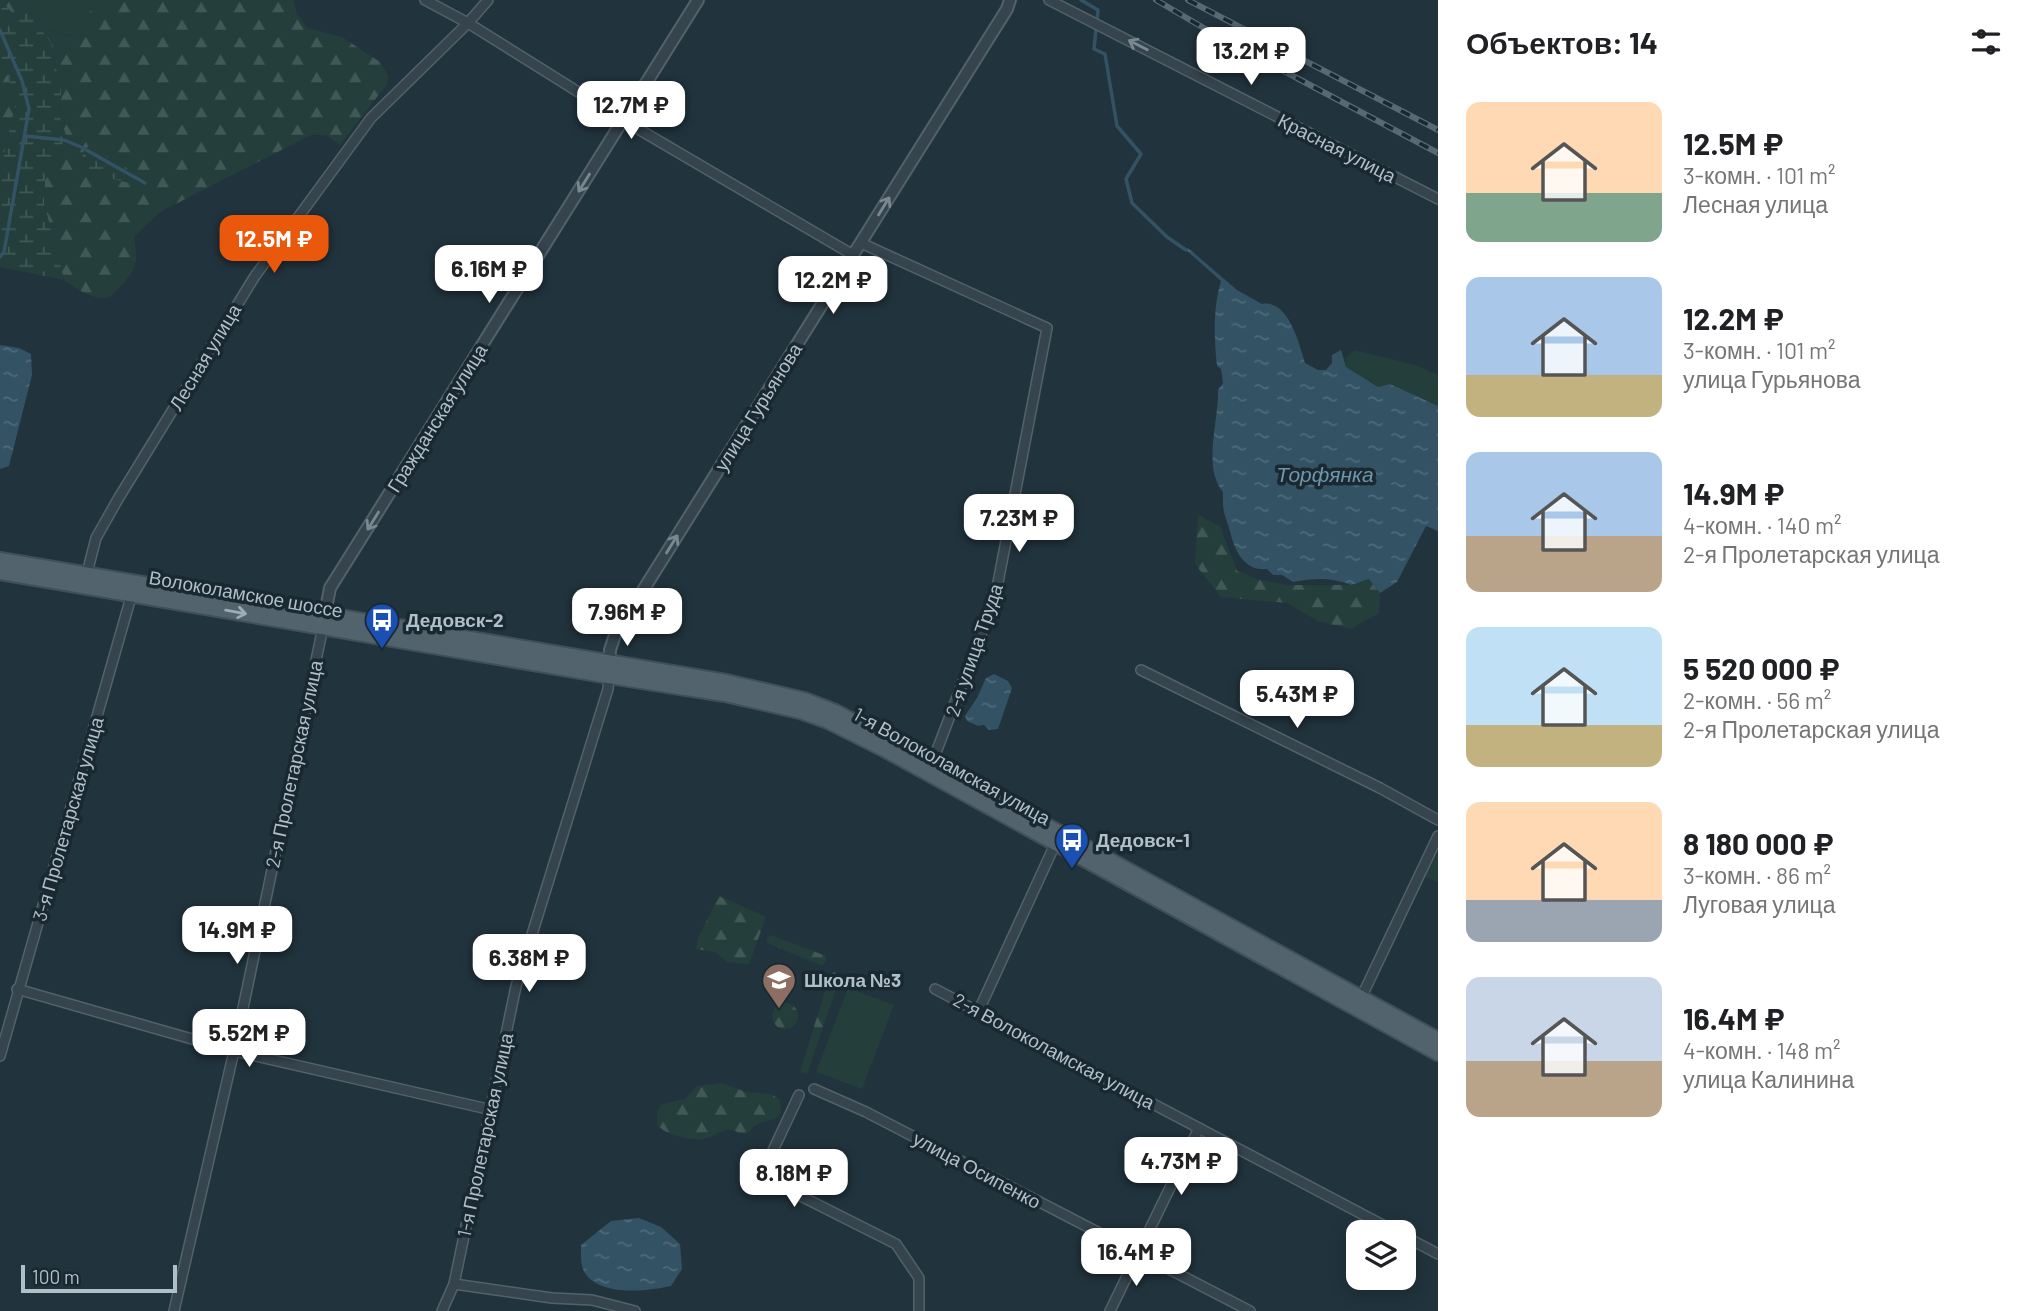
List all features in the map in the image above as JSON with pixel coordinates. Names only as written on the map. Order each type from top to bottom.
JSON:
[{"type":"main road","name":"Волоколамское шоссе","points":[[0,560],[87,573],[134,588]]},
{"type":"main road","name":"Волоколамское шоссе","points":[[0,572],[134,588],[609,670]]},
{"type":"main road","name":"1-я Волоколамская улица","points":[[609,670],[737,684],[804,700],[854,721],[932,763],[1057,839],[1438,1053]]},
{"type":"main road","name":"1-я Волоколамская улица","points":[[609,670],[770,703],[819,718],[886,750],[1438,1040]]},
{"type":"street","points":[[425,0],[468,23],[623,120],[853,255]]},
{"type":"street","name":"Лесная улица","points":[[87,573],[96,538],[255,276],[371,118],[488,0]]},
{"type":"street","name":"Гражданская улица","points":[[324,621],[330,589],[698,0]]},
{"type":"street","name":"улица Гурьянова","points":[[609,670],[615,635],[1007,9],[1010,0]]},
{"type":"street","name":"Красная улица","points":[[1049,0],[1438,200]]},
{"type":"street","name":"2-я улица Труда","points":[[861,243],[1047,328],[995,598],[932,763]]},
{"type":"street","name":"3-я Пролетарская улица","points":[[0,1056],[134,588]]},
{"type":"street","name":"2-я Пролетарская улица","points":[[174,1311],[234,1051],[324,621]]},
{"type":"street","name":"1-я Пролетарская улица","points":[[442,1311],[454,1284],[516,986],[608,690],[609,670]]},
{"type":"street","points":[[1141,670],[1380,788],[1438,820]]},
{"type":"street","points":[[1361,998],[1438,836]]},
{"type":"street","points":[[979,1010],[1057,839]]},
{"type":"street","points":[[18,989],[234,1051],[492,1110]]},
{"type":"street","name":"2-я Волоколамская улица","points":[[935,989],[1373,1220]]},
{"type":"street","name":"улица Осипенко","points":[[814,1089],[866,1112],[1250,1311]]},
{"type":"street","points":[[799,1095],[761,1176],[896,1244],[919,1278],[919,1311]]},
{"type":"street","points":[[1110,1311],[1199,1128]]},
{"type":"street","points":[[1416,1242],[1438,1254]]},
{"type":"street","points":[[454,1284],[552,1298],[592,1300],[635,1311]]},
{"type":"green space","points":[[0,0],[9,0],[5,5],[13,14],[26,6],[51,44],[61,90],[60,117],[66,136],[45,179],[44,203],[64,280],[0,267],[0,171],[15,107],[7,72],[0,56]]},
{"type":"green space","points":[[9,0],[29,0],[47,29],[74,37],[91,10],[88,0],[293,0],[297,14],[308,28],[342,37],[380,62],[388,76],[387,84],[340,145],[326,135],[311,135],[160,212],[134,237],[136,260],[130,275],[109,297],[94,297],[64,280],[44,203],[45,179],[66,136],[60,117],[61,90],[51,44],[27,7],[13,14],[5,5]]},
{"type":"green space","points":[[29,0],[88,0],[91,10],[75,37],[47,29]]},
{"type":"green space","points":[[0,56],[7,72],[15,107],[0,171]]},
{"type":"green space","points":[[90,145],[133,172],[129,183],[98,175],[81,164],[84,150]]},
{"type":"green space","points":[[1355,350],[1419,366],[1438,375],[1438,406],[1390,384],[1378,387],[1346,367],[1345,358]]},
{"type":"green space","points":[[1198,515],[1220,526],[1237,571],[1260,580],[1288,585],[1351,585],[1369,579],[1380,593],[1379,613],[1350,629],[1318,621],[1287,603],[1221,597],[1195,564]]},
{"type":"green space","points":[[1438,856],[1438,882],[1424,877]]},
{"type":"green space","points":[[719,896],[766,917],[749,964],[727,962],[715,952],[696,949],[698,938]]},
{"type":"green space","points":[[771,935],[826,956],[826,962],[822,966],[767,943],[767,938]]},
{"type":"green space","points":[[834,972],[840,977],[807,1074],[800,1072],[830,975]]},
{"type":"green space","points":[[848,988],[894,1005],[862,1089],[816,1072]]},
{"type":"green space","points":[[785,1003],[794,1007],[798,1016],[794,1025],[785,1029],[776,1025],[772,1016],[776,1007]]},
{"type":"green space","points":[[722,1083],[746,1092],[771,1094],[779,1099],[779,1116],[756,1125],[745,1134],[727,1130],[701,1139],[674,1135],[657,1125],[657,1111],[662,1104],[685,1099],[697,1086]]},
{"type":"water","name":"Торфянка","points":[[1188,248],[1237,290],[1262,304],[1279,308],[1291,324],[1305,363],[1318,370],[1326,370],[1332,363],[1332,355],[1341,350],[1346,367],[1378,387],[1390,384],[1438,406],[1438,531],[1426,526],[1397,582],[1380,593],[1369,579],[1351,585],[1322,579],[1293,582],[1282,575],[1273,575],[1267,569],[1247,564],[1239,554],[1225,515],[1223,492],[1217,482],[1212,457],[1218,390],[1223,383],[1221,369],[1217,366],[1215,334],[1215,312],[1221,281],[1186,250]]},
{"type":"water","points":[[0,345],[19,348],[31,354],[32,375],[9,466],[0,469]]},
{"type":"water","points":[[994,674],[1008,681],[1012,688],[998,729],[989,730],[984,725],[978,726],[967,721],[965,716],[986,678]]},
{"type":"water","points":[[639,1218],[661,1227],[680,1244],[682,1269],[671,1286],[625,1290],[602,1286],[592,1281],[582,1267],[581,1245],[611,1221]]},
{"type":"waterway","points":[[1081,0],[1098,10],[1094,49],[1105,54],[1117,126],[1141,154],[1126,179],[1132,203],[1167,237],[1186,250]]},
{"type":"waterway","points":[[0,30],[22,81],[29,109],[4,252],[0,257]]},
{"type":"waterway","points":[[25,136],[64,140],[145,183]]},
{"type":"railway","points":[[1156,0],[1214,34],[1438,153]]},
{"type":"railway","points":[[1188,0],[1438,130]]},
{"type":"place","name":"Дедовск-2","points":[[382,650]]},
{"type":"place","name":"Дедовск-1","points":[[1072,870]]},
{"type":"place","name":"Школа №3","points":[[779,1010]]}]
